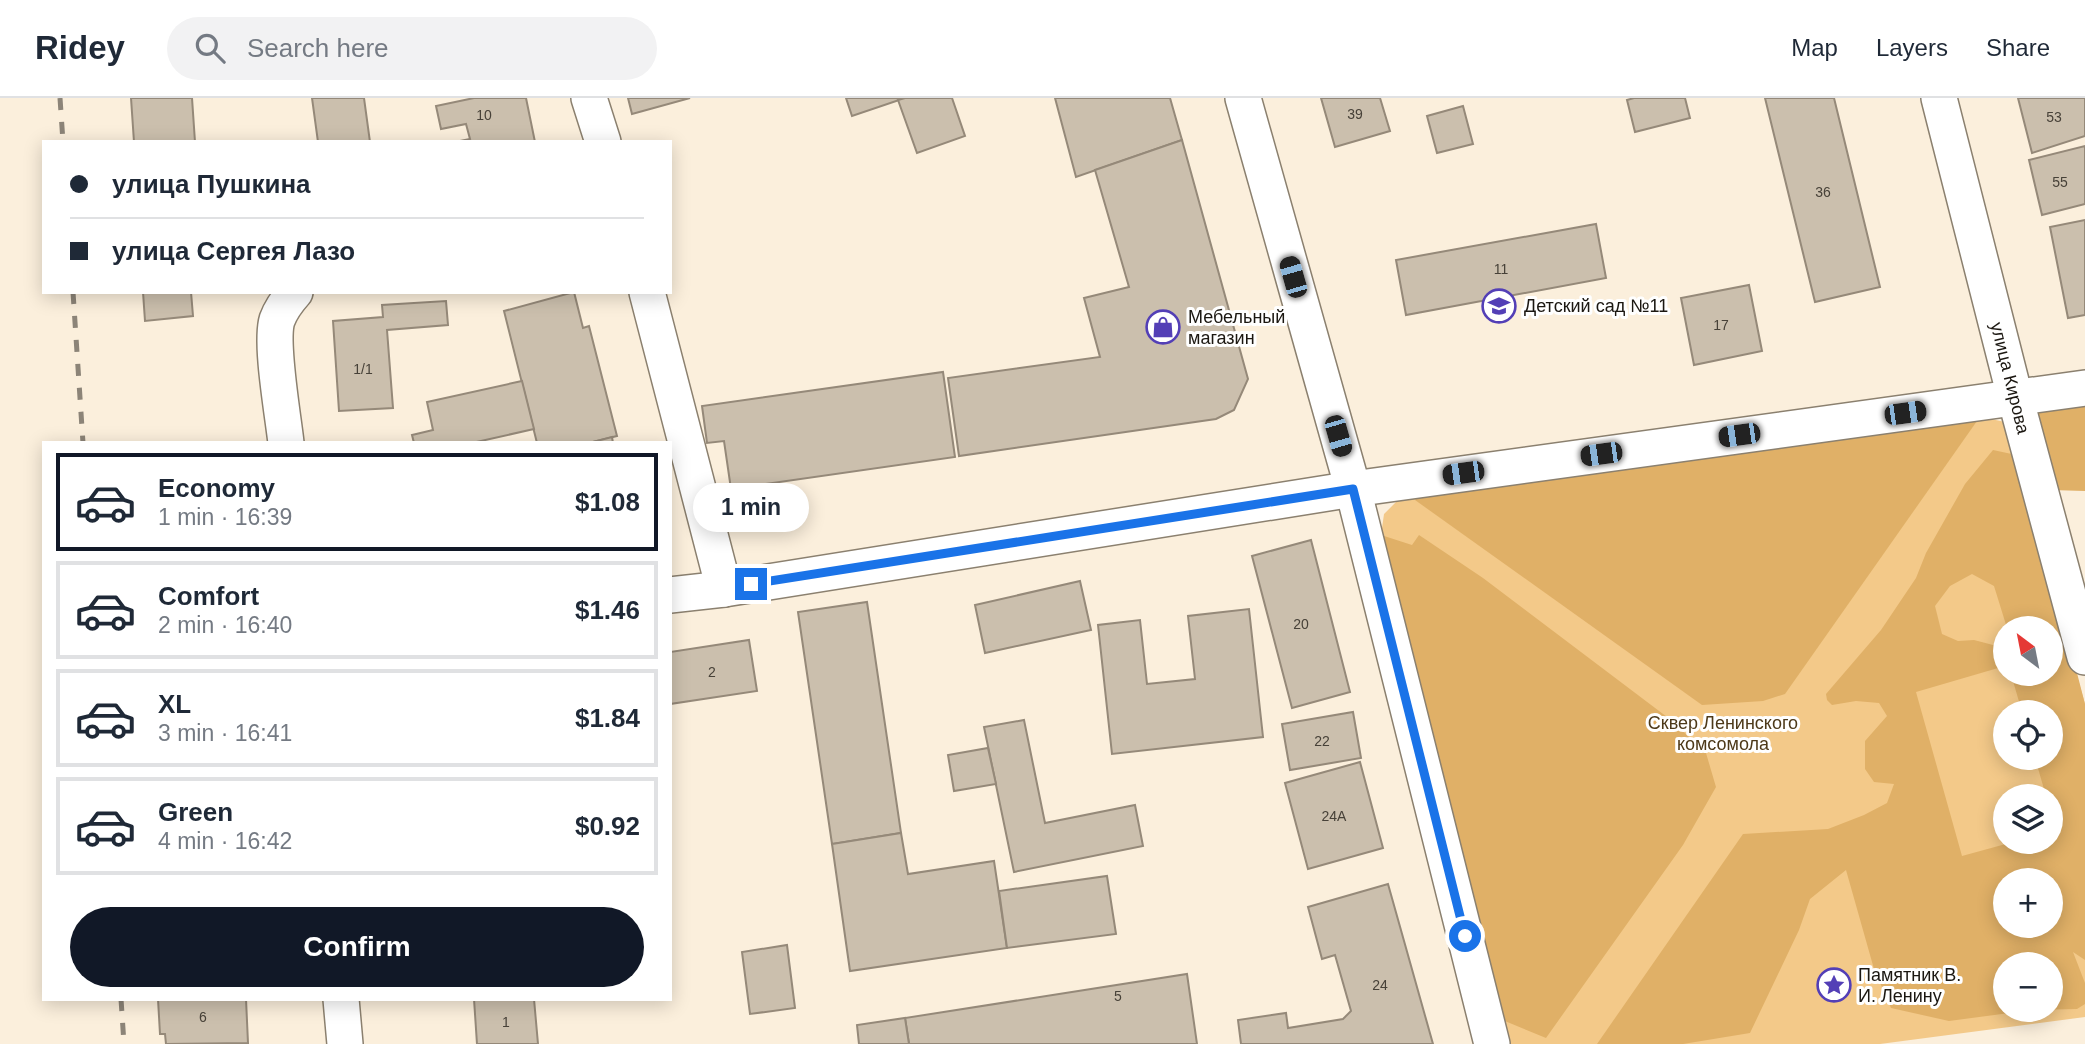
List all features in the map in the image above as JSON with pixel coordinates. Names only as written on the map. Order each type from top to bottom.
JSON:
[{"type":"street","points":[[589,98],[602,140]]},
{"type":"street","points":[[1243,98],[1353,489],[1492,1044]]},
{"type":"street","name":"улица Кирова","points":[[1939,98],[2085,657]]},
{"type":"street","points":[[286,441],[275,343],[276,322],[285,303],[293,294]]},
{"type":"street","points":[[647,294],[724,589]]},
{"type":"street","points":[[672,595],[724,589],[1353,489],[2085,388]]},
{"type":"street","points":[[341,1001],[345,1044]]},
{"type":"green space","name":"Сквер Ленинского комсомола","points":[[1968,414],[2005,422],[2060,616],[1993,616],[1993,686],[2063,686],[2063,626],[2085,704],[2085,1017],[2063,1020],[2063,952],[1993,952],[1993,1022],[2047,1022],[1880,1044],[1508,1044],[1381,535],[1384,514],[1398,500]]},
{"type":"shaded area","points":[[2085,388],[2085,491],[2051,490],[2029,408]]},
{"type":"shaded area","points":[[1968,414],[1977,421],[1785,694],[1763,701],[1702,705],[1415,500],[1426,489]]},
{"type":"shaded area","points":[[1993,450],[2021,456],[2062,616],[2003,616],[1994,586],[1972,574],[1950,586],[1935,606],[1942,634],[1958,641],[1974,640],[1993,645],[1993,670],[1916,692],[1962,856],[1993,847],[1993,854],[2063,854],[2063,784],[2043,784],[2038,770],[2063,770],[2063,700],[2019,700],[2014,686],[2063,686],[2063,619],[2085,704],[2085,960],[2073,952],[2085,983],[2085,1004],[2077,1009],[2063,1010],[2063,952],[1993,952],[1993,1015],[1949,1021],[1891,1008],[1874,969],[1846,870],[1810,899],[1799,930],[1750,1033],[1683,1044],[1597,1044],[1743,834],[1828,829],[1887,803],[1894,784],[1874,782],[1865,769],[1865,741],[1887,716],[1879,703],[1856,701],[1832,705],[1826,694],[1881,630],[1916,578],[1926,553],[1965,484]]},
{"type":"shaded area","points":[[1381,535],[1412,545],[1419,535],[1483,578],[1671,720],[1706,753],[1716,787],[1683,845],[1546,1038],[1500,1019]]},
{"type":"building","points":[[131,98],[192,98],[195,140],[134,140]]},
{"type":"building","points":[[312,98],[364,98],[370,140],[318,140]]},
{"type":"building","points":[[474,98],[526,98],[535,140],[465,140],[470,139],[466,124],[441,129],[436,106]]},
{"type":"building","points":[[628,98],[690,98],[632,114]]},
{"type":"building","points":[[846,98],[905,98],[852,116]]},
{"type":"building","points":[[952,98],[965,136],[917,153],[898,100]]},
{"type":"building","points":[[1055,98],[1170,98],[1182,140],[1076,177]]},
{"type":"building","points":[[1321,98],[1380,98],[1390,131],[1335,147]]},
{"type":"building","points":[[1685,98],[1690,118],[1635,132],[1627,100]]},
{"type":"building","points":[[1765,98],[1834,98],[1880,287],[1815,302]]},
{"type":"building","points":[[2018,98],[2085,98],[2085,136],[2032,153]]},
{"type":"building","points":[[1463,106],[1473,144],[1437,153],[1427,116]]},
{"type":"building","name":"Мебельный магазин","points":[[1182,140],[1248,379],[1234,410],[1216,419],[959,456],[948,378],[1100,357],[1084,298],[1129,287],[1095,170]]},
{"type":"building","points":[[2085,146],[2085,204],[2042,215],[2029,160]]},
{"type":"building","points":[[2085,220],[2085,315],[2068,318],[2050,227]]},
{"type":"building","points":[[1596,224],[1606,278],[1406,315],[1396,260]]},
{"type":"building","points":[[1749,285],[1762,351],[1694,365],[1681,298]]},
{"type":"building","points":[[143,294],[191,294],[193,316],[145,321]]},
{"type":"building","points":[[574,294],[583,328],[589,326],[617,436],[597,441],[536,441],[504,311]]},
{"type":"building","points":[[446,301],[448,325],[387,330],[393,408],[339,411],[333,321],[383,317],[382,305]]},
{"type":"building","points":[[943,372],[955,457],[731,489],[724,441],[707,443],[702,406]]},
{"type":"building","points":[[522,381],[534,429],[481,441],[414,441],[412,435],[433,430],[427,402]]},
{"type":"building","points":[[612,437],[613,441],[597,441]]},
{"type":"building","points":[[1311,540],[1350,692],[1292,708],[1252,556]]},
{"type":"building","points":[[1080,581],[1091,630],[985,653],[975,605]]},
{"type":"building","points":[[867,602],[901,833],[832,844],[798,612]]},
{"type":"building","points":[[1249,609],[1263,737],[1112,754],[1098,625],[1140,620],[1147,684],[1195,679],[1188,616]]},
{"type":"building","points":[[749,640],[757,691],[672,704],[672,652]]},
{"type":"building","points":[[1353,712],[1361,758],[1290,770],[1282,724]]},
{"type":"building","points":[[1024,720],[1045,823],[1135,805],[1143,846],[1014,872],[984,727]]},
{"type":"building","points":[[988,748],[996,784],[954,791],[948,755]]},
{"type":"building","points":[[1360,762],[1383,848],[1308,869],[1285,783]]},
{"type":"building","points":[[901,833],[908,874],[994,861],[1007,948],[850,971],[832,844]]},
{"type":"building","points":[[1107,876],[1116,934],[1007,948],[999,891]]},
{"type":"building","points":[[1388,884],[1433,1044],[1241,1044],[1238,1020],[1286,1013],[1288,1028],[1343,1019],[1351,1011],[1335,955],[1322,959],[1308,907]]},
{"type":"building","points":[[787,945],[795,1008],[750,1014],[742,952]]},
{"type":"building","points":[[1187,974],[1197,1044],[909,1044],[905,1018]]},
{"type":"building","points":[[158,1001],[246,1001],[248,1043],[166,1044],[165,1034],[160,1034]]},
{"type":"building","points":[[474,1001],[534,1001],[538,1044],[477,1044]]},
{"type":"building","points":[[905,1018],[909,1044],[859,1044],[857,1025]]},
{"type":"railway","points":[[60,98],[63,140]]},
{"type":"railway","points":[[73,294],[83,441]]},
{"type":"railway","points":[[121,1001],[124,1044]]},
{"type":"place","name":"Детский сад №11","points":[[1499,306]]},
{"type":"place","name":"Мебельный магазин","points":[[1163,327]]},
{"type":"place","name":"Памятник В. И. Ленину","points":[[1834,985]]},
{"type":"route","points":[[751,584],[1353,489],[1465,936]]}]
